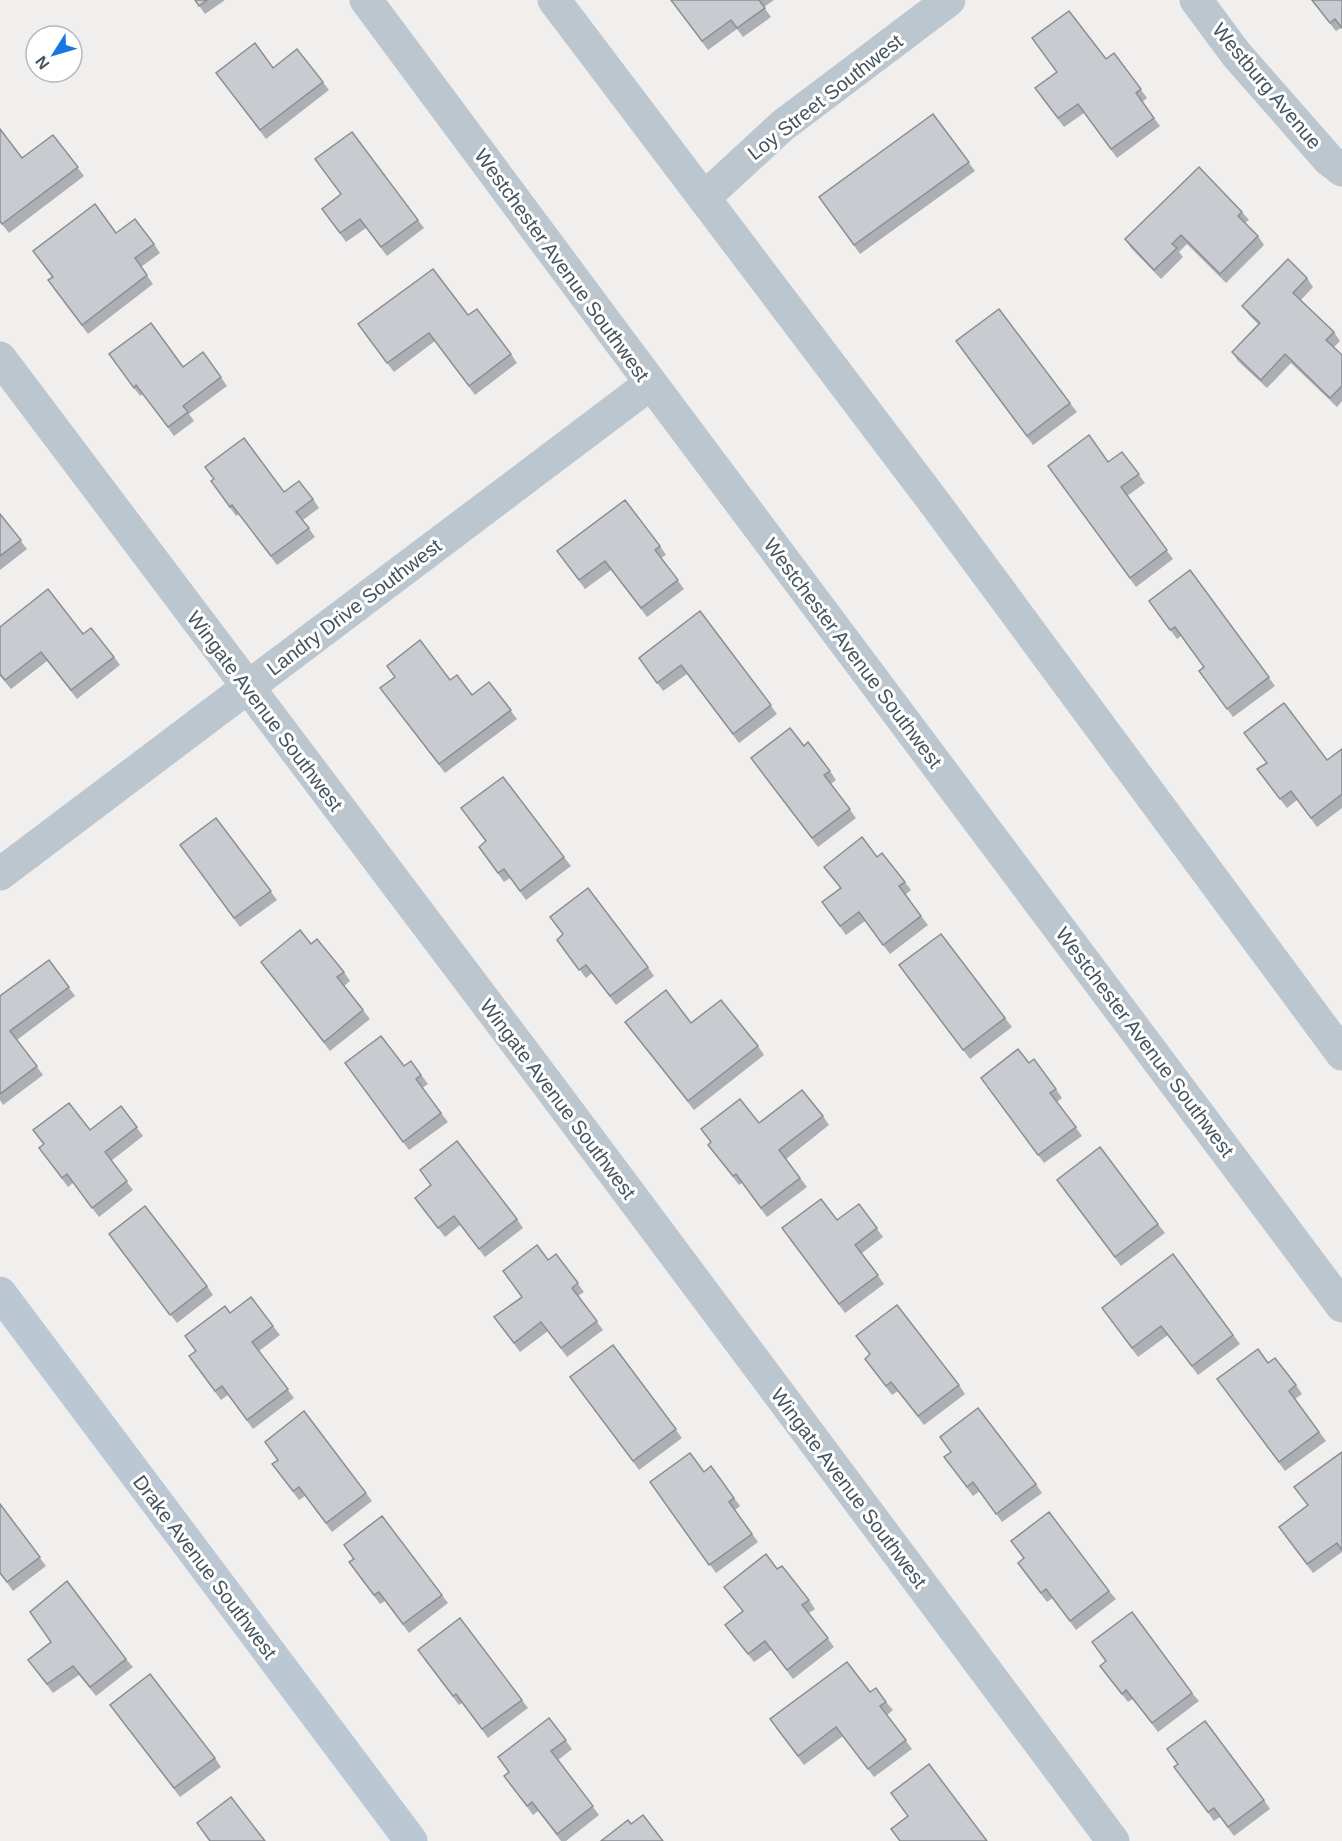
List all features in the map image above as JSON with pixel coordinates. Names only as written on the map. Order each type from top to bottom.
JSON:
[{"type":"street","name":"Westchester Avenue Southwest","points":[[366,0],[650,384],[876,682],[1342,1306]]},
{"type":"street","points":[[554,0],[937,506],[1342,1054]]},
{"type":"street","name":"Loy Street Southwest","points":[[704,198],[782,126],[949,0]]},
{"type":"street","name":"Westburg Avenue","points":[[1196,0],[1236,54],[1329,160],[1342,170]]},
{"type":"street","name":"Wingate Avenue Southwest","points":[[0,358],[552,1090],[1113,1841]]},
{"type":"street","name":"Landry Drive Southwest","points":[[0,874],[650,384]]},
{"type":"street","name":"Drake Avenue Southwest","points":[[0,1293],[411,1841]]},
{"type":"building","points":[[195,0],[207,0],[199,6]]},
{"type":"building","points":[[671,0],[759,0],[765,8],[737,28],[731,20],[702,41]]},
{"type":"building","points":[[1312,0],[1342,0],[1342,28],[1335,19],[1330,23]]},
{"type":"building","points":[[1069,11],[1106,59],[1114,53],[1141,89],[1136,93],[1154,118],[1111,149],[1078,104],[1058,118],[1035,88],[1057,72],[1032,38]]},
{"type":"building","points":[[255,43],[273,68],[297,49],[323,82],[260,130],[216,73]]},
{"type":"building","points":[[933,114],[969,162],[854,245],[819,197]]},
{"type":"building","points":[[0,129],[22,158],[53,135],[78,167],[2,224],[0,221]]},
{"type":"building","points":[[352,132],[418,220],[381,247],[360,219],[340,233],[322,209],[341,194],[315,159]]},
{"type":"building","points":[[1199,167],[1242,212],[1238,216],[1258,236],[1220,274],[1181,235],[1172,244],[1177,248],[1154,270],[1125,239]]},
{"type":"building","points":[[95,204],[116,233],[135,219],[154,244],[135,258],[147,275],[82,325],[48,280],[53,277],[33,251]]},
{"type":"building","points":[[1288,259],[1307,278],[1293,293],[1334,332],[1326,340],[1342,355],[1342,386],[1330,398],[1285,354],[1261,380],[1232,352],[1260,323],[1242,306]]},
{"type":"building","points":[[433,269],[468,315],[477,309],[511,354],[469,386],[429,333],[387,363],[358,324]]},
{"type":"building","points":[[999,309],[1070,403],[1027,436],[956,341]]},
{"type":"building","points":[[151,323],[183,367],[203,352],[221,377],[183,406],[188,412],[168,427],[136,385],[134,388],[109,354]]},
{"type":"building","points":[[1089,435],[1108,462],[1122,452],[1139,474],[1121,487],[1167,550],[1130,578],[1048,466]]},
{"type":"building","points":[[244,438],[284,492],[299,481],[313,499],[296,512],[309,528],[271,556],[232,505],[230,507],[211,481],[214,479],[205,467]]},
{"type":"building","points":[[625,500],[660,546],[655,550],[678,580],[641,608],[605,561],[579,580],[557,551]]},
{"type":"building","points":[[0,514],[21,540],[0,556]]},
{"type":"building","points":[[1190,570],[1269,677],[1227,709],[1199,671],[1204,667],[1175,627],[1170,630],[1149,601]]},
{"type":"building","points":[[48,589],[83,634],[91,628],[114,657],[71,690],[41,652],[5,680],[0,674],[0,627]]},
{"type":"building","points":[[700,611],[771,705],[733,734],[681,665],[657,683],[639,658]]},
{"type":"building","points":[[420,640],[450,680],[457,675],[472,695],[489,682],[511,710],[439,764],[380,688],[395,677],[387,666]]},
{"type":"building","points":[[1284,703],[1327,760],[1342,749],[1342,794],[1311,818],[1291,791],[1280,799],[1257,769],[1267,763],[1244,733]]},
{"type":"building","points":[[790,728],[804,746],[808,742],[830,771],[824,775],[850,809],[812,838],[751,758]]},
{"type":"building","points":[[503,777],[564,857],[520,891],[504,869],[498,873],[479,847],[486,841],[461,808]]},
{"type":"building","points":[[216,818],[271,891],[234,918],[180,845]]},
{"type":"building","points":[[862,837],[877,857],[882,853],[905,882],[899,886],[921,916],[883,945],[859,912],[840,926],[822,902],[841,888],[824,867]]},
{"type":"building","points":[[588,888],[648,967],[610,996],[586,965],[579,970],[557,940],[563,934],[550,917]]},
{"type":"building","points":[[300,930],[311,944],[317,939],[344,972],[337,977],[363,1010],[324,1042],[261,962]]},
{"type":"building","points":[[941,934],[1005,1018],[963,1050],[899,965]]},
{"type":"building","points":[[49,960],[69,987],[10,1031],[37,1066],[0,1094],[0,996]]},
{"type":"building","points":[[666,990],[691,1023],[721,1000],[758,1046],[688,1101],[625,1022]]},
{"type":"building","points":[[381,1036],[404,1066],[411,1061],[421,1075],[416,1079],[441,1113],[403,1142],[345,1063]]},
{"type":"building","points":[[1018,1049],[1029,1063],[1034,1059],[1056,1089],[1050,1093],[1076,1127],[1038,1155],[981,1078]]},
{"type":"building","points":[[802,1090],[823,1116],[779,1150],[800,1178],[761,1208],[736,1174],[733,1176],[708,1145],[711,1142],[701,1129],[740,1099],[759,1123]]},
{"type":"building","points":[[69,1103],[90,1130],[121,1106],[137,1127],[105,1152],[127,1181],[92,1208],[67,1174],[62,1178],[39,1148],[44,1144],[33,1130]]},
{"type":"building","points":[[457,1141],[517,1219],[479,1249],[454,1216],[438,1228],[415,1198],[431,1185],[420,1170]]},
{"type":"building","points":[[1100,1147],[1158,1224],[1115,1257],[1057,1180]]},
{"type":"building","points":[[821,1199],[837,1220],[859,1204],[877,1228],[855,1245],[878,1275],[839,1304],[782,1228]]},
{"type":"building","points":[[145,1206],[207,1286],[170,1315],[109,1234]]},
{"type":"building","points":[[537,1245],[548,1260],[556,1254],[578,1283],[572,1288],[597,1321],[561,1348],[541,1322],[514,1343],[494,1317],[522,1297],[503,1271]]},
{"type":"building","points":[[1173,1254],[1233,1335],[1192,1366],[1161,1326],[1132,1348],[1102,1308]]},
{"type":"building","points":[[251,1297],[273,1326],[252,1342],[288,1389],[247,1420],[222,1386],[215,1391],[189,1356],[196,1351],[185,1336],[225,1306],[230,1313]]},
{"type":"building","points":[[897,1305],[959,1385],[918,1416],[891,1382],[886,1386],[865,1359],[870,1354],[856,1336]]},
{"type":"building","points":[[613,1345],[676,1429],[633,1461],[570,1377]]},
{"type":"building","points":[[1258,1349],[1268,1363],[1275,1358],[1296,1385],[1289,1391],[1319,1432],[1279,1462],[1217,1379]]},
{"type":"building","points":[[978,1408],[1036,1484],[996,1514],[973,1482],[967,1487],[944,1457],[951,1452],[940,1437]]},
{"type":"building","points":[[304,1411],[366,1493],[326,1523],[299,1487],[293,1491],[272,1464],[278,1460],[265,1442]]},
{"type":"building","points":[[1342,1452],[1342,1550],[1337,1543],[1307,1564],[1279,1527],[1308,1505],[1294,1487]]},
{"type":"building","points":[[690,1453],[704,1472],[711,1466],[734,1498],[729,1502],[752,1534],[709,1565],[650,1482]]},
{"type":"building","points":[[0,1504],[40,1557],[7,1582],[0,1573]]},
{"type":"building","points":[[1049,1512],[1109,1591],[1070,1621],[1046,1589],[1041,1593],[1018,1563],[1024,1558],[1011,1541]]},
{"type":"building","points":[[382,1516],[442,1595],[403,1624],[379,1592],[374,1595],[349,1562],[354,1559],[344,1545]]},
{"type":"building","points":[[766,1554],[777,1569],[782,1566],[809,1600],[802,1605],[828,1638],[787,1670],[765,1641],[748,1654],[725,1625],[743,1611],[724,1587]]},
{"type":"building","points":[[67,1581],[126,1659],[90,1687],[73,1666],[47,1684],[28,1660],[51,1642],[30,1612]]},
{"type":"building","points":[[1132,1612],[1192,1693],[1152,1723],[1126,1690],[1122,1694],[1100,1666],[1106,1661],[1092,1642]]},
{"type":"building","points":[[460,1618],[522,1700],[482,1729],[456,1694],[453,1696],[418,1650]]},
{"type":"building","points":[[847,1662],[870,1692],[876,1688],[886,1702],[880,1706],[906,1740],[868,1769],[836,1727],[798,1756],[770,1719]]},
{"type":"building","points":[[150,1674],[215,1758],[174,1788],[110,1705]]},
{"type":"building","points":[[549,1718],[566,1740],[551,1751],[593,1806],[557,1834],[532,1802],[527,1806],[504,1776],[509,1772],[498,1757]]},
{"type":"building","points":[[1205,1721],[1264,1800],[1228,1827],[1214,1808],[1208,1812],[1174,1767],[1178,1764],[1167,1749]]},
{"type":"building","points":[[929,1764],[987,1841],[900,1841],[891,1829],[908,1816],[891,1793]]},
{"type":"building","points":[[231,1797],[265,1841],[210,1841],[197,1823]]},
{"type":"building","points":[[643,1815],[663,1841],[601,1841],[628,1820],[631,1824]]}]
